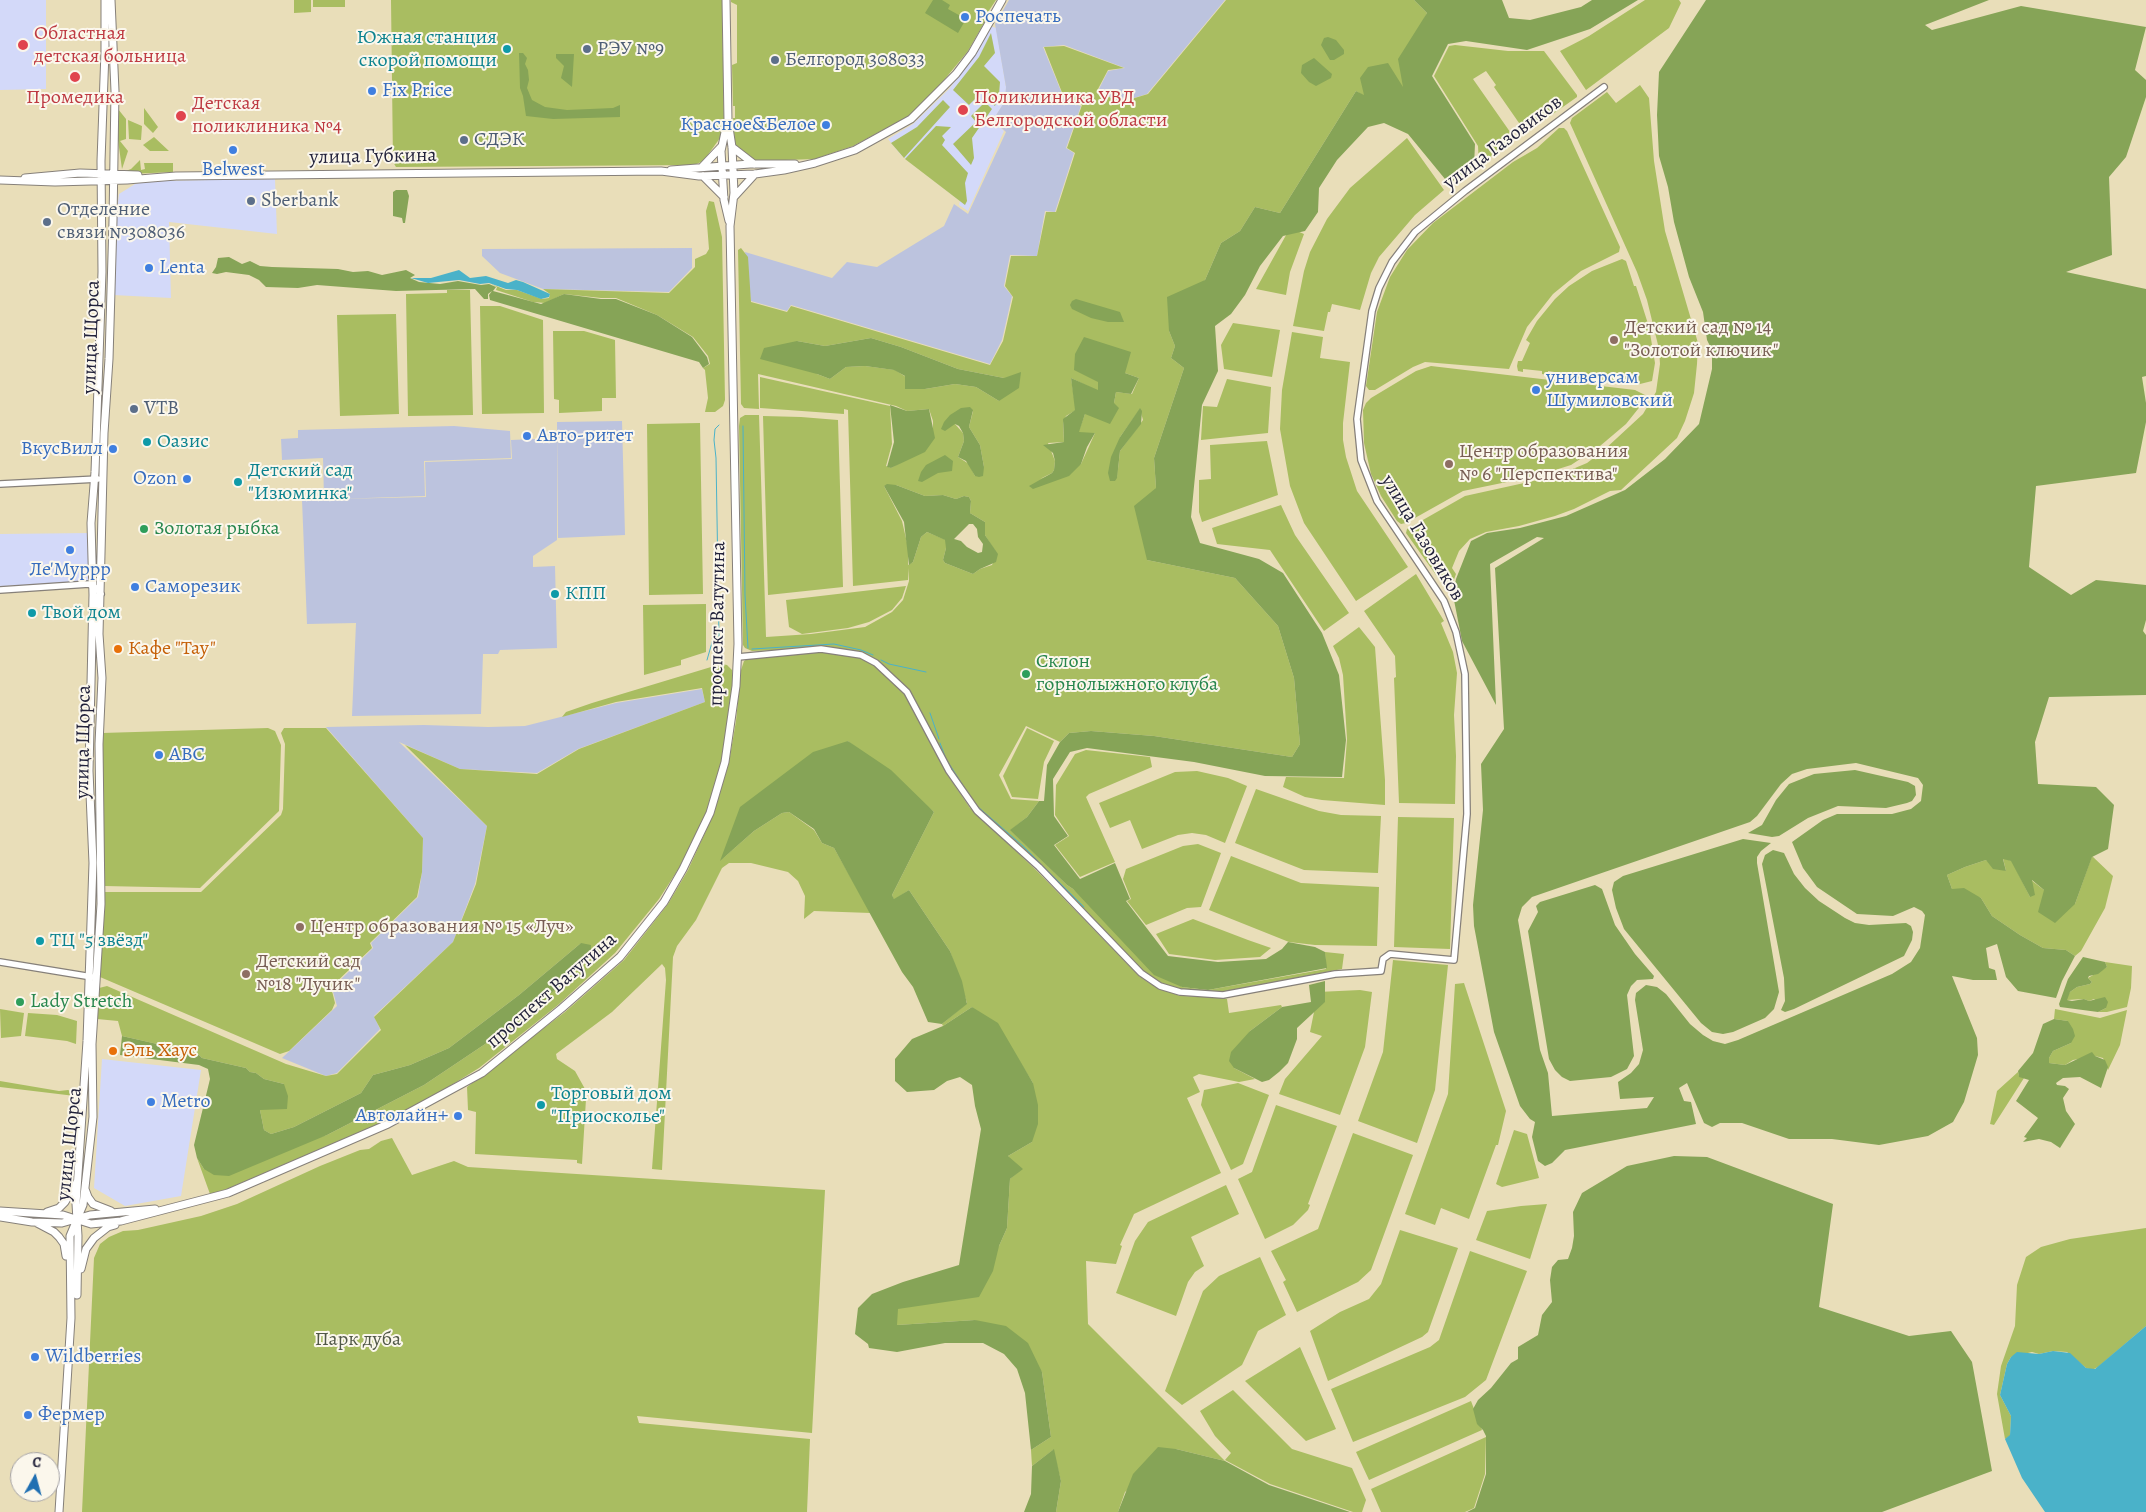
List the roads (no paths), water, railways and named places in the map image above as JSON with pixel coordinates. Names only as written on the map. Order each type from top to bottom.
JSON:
[{"type":"main road","name":"улица Щорса","points":[[76,1220],[93,1117],[92,1044],[101,904],[99,744],[102,678],[97,594],[93,583],[91,523],[102,263],[101,154],[105,0]]},
{"type":"main road","name":"улица Щорса","points":[[82,1178],[93,863],[89,771],[97,594],[93,583],[103,477],[109,359],[114,91],[111,0]]},
{"type":"main road","points":[[726,0],[728,121],[732,148],[730,162],[734,195]]},
{"type":"main road","points":[[705,167],[733,176],[753,174],[815,163],[870,143],[911,119],[956,74],[972,53],[1002,0]]},
{"type":"main road","points":[[719,173],[722,166],[721,149],[728,121]]},
{"type":"main road","points":[[721,149],[727,154],[732,148]]},
{"type":"main road","points":[[732,148],[752,164]]},
{"type":"main road","points":[[721,149],[730,162]]},
{"type":"main road","points":[[705,167],[721,149]]},
{"type":"main road","points":[[89,173],[98,163],[101,154]]},
{"type":"main road","points":[[722,166],[730,162],[752,164],[815,163]]},
{"type":"main road","points":[[752,164],[747,169],[753,174]]},
{"type":"main road","points":[[724,195],[733,176],[752,164]]},
{"type":"main road","name":"улица Губкина","points":[[113,177],[126,180],[176,176],[660,171],[722,166]]},
{"type":"main road","points":[[704,176],[709,171],[705,167]]},
{"type":"main road","name":"улица Губкина","points":[[660,171],[704,176]]},
{"type":"main road","name":"улица Губкина","points":[[10,181],[48,174],[89,173],[101,177]]},
{"type":"main road","points":[[704,176],[719,173]]},
{"type":"main road","name":"проспект Ватутина","points":[[0,1211],[63,1215],[91,1224],[121,1220],[175,1208],[209,1199],[248,1185],[388,1124],[482,1073],[562,1008],[620,957],[664,902],[683,869],[710,813],[725,762],[732,720],[738,657],[730,226],[729,212],[719,173]]},
{"type":"main road","name":"улица Губкина","points":[[0,180],[85,182],[101,177],[163,174],[176,176]]},
{"type":"main road","points":[[734,195],[753,174]]},
{"type":"main road","points":[[704,176],[724,195]]},
{"type":"main road","points":[[112,206],[118,188],[126,180]]},
{"type":"main road","points":[[85,182],[96,186],[101,194]]},
{"type":"main road","points":[[724,195],[729,190],[734,195]]},
{"type":"main road","name":"проспект Ватутина","points":[[729,212],[734,195]]},
{"type":"main road","points":[[10,1211],[54,1210],[70,1196],[82,1178]]},
{"type":"main road","points":[[82,1178],[88,1197],[93,1204],[108,1211],[126,1211]]},
{"type":"main road","points":[[70,1318],[77,1295],[86,1250],[94,1238],[108,1227],[160,1214],[175,1208]]},
{"type":"main road","name":"проспект Ватутина","points":[[0,1217],[32,1222],[62,1223],[90,1215],[175,1208]]},
{"type":"main road","points":[[76,1220],[78,1236],[77,1295]]},
{"type":"main road","points":[[59,1512],[70,1318],[70,1236],[76,1220]]},
{"type":"main road","points":[[32,1222],[54,1232],[64,1244],[69,1276]]},
{"type":"street","name":"улица Газовиков","points":[[738,657],[821,649],[861,655],[876,663],[906,692],[949,771],[977,811],[1039,867],[1141,973],[1160,986],[1180,992],[1223,995],[1335,974],[1381,971],[1383,960],[1386,956],[1394,954],[1454,960],[1461,902],[1466,814],[1465,674],[1456,632],[1444,601],[1377,501],[1361,460],[1357,436],[1358,409],[1372,311],[1379,288],[1392,262],[1415,232],[1465,191],[1604,87]]},
{"type":"street","points":[[0,484],[94,480],[103,477]]},
{"type":"street","points":[[94,480],[102,488]]},
{"type":"street","points":[[0,590],[93,583]]},
{"type":"street","points":[[0,962],[90,976]]},
{"type":"water","points":[[459,270],[470,278],[486,276],[508,283],[516,280],[550,294],[549,297],[541,299],[517,290],[506,289],[489,283],[480,284],[459,280],[428,283],[411,278],[431,278]]},
{"type":"water","points":[[2146,1326],[2146,1512],[2045,1512],[2022,1478],[2005,1439],[2010,1435],[2011,1416],[2000,1395],[2007,1364],[2017,1352],[2039,1354],[2053,1351],[2070,1353],[2086,1368],[2095,1369]]},
{"type":"waterway","points":[[707,660],[713,639],[719,637],[716,458],[714,440],[715,429],[719,425]]},
{"type":"waterway","points":[[743,426],[745,595],[748,648]]},
{"type":"waterway","points":[[752,649],[834,644],[861,650],[873,655]]},
{"type":"waterway","points":[[881,660],[889,664],[926,672]]},
{"type":"waterway","points":[[930,713],[939,739]]},
{"type":"waterway","points":[[940,743],[946,759],[973,801]]},
{"type":"waterway","points":[[977,806],[1023,846],[1084,907]]},
{"type":"place","name":"Роспечать","points":[[965,17]]},
{"type":"place","name":"Областная детская больница","points":[[23,45]]},
{"type":"place","name":"Южная станция скорой помощи","points":[[507,49]]},
{"type":"place","name":"РЭУ №9","points":[[587,49]]},
{"type":"place","name":"Белгород 308033","points":[[775,60]]},
{"type":"place","name":"Промедика","points":[[75,77]]},
{"type":"place","name":"Fix Price","points":[[372,91]]},
{"type":"place","name":"Поликлиника УВД Белгородской области","points":[[963,110]]},
{"type":"place","name":"Детская поликлиника №4","points":[[181,116]]},
{"type":"place","name":"Красное&Белое","points":[[826,125]]},
{"type":"place","name":"СДЭК","points":[[464,140]]},
{"type":"place","name":"Belwest","points":[[233,150]]},
{"type":"place","name":"Sberbank","points":[[251,201]]},
{"type":"place","name":"Отделение связи №308036","points":[[47,222]]},
{"type":"place","name":"Lenta","points":[[149,268]]},
{"type":"place","name":"Детский сад № 14 \"Золотой ключик\"","points":[[1614,340]]},
{"type":"place","name":"универсам Шумиловский","points":[[1536,390]]},
{"type":"place","name":"VTB","points":[[134,409]]},
{"type":"place","name":"Авто-ритет","points":[[527,436]]},
{"type":"place","name":"Оазис","points":[[147,442]]},
{"type":"place","name":"ВкусВилл","points":[[113,449]]},
{"type":"place","name":"Центр образования № 6 \"Перспектива\"","points":[[1449,464]]},
{"type":"place","name":"Ozon","points":[[187,479]]},
{"type":"place","name":"Детский сад \"Изюминка\"","points":[[238,482]]},
{"type":"place","name":"Золотая рыбка","points":[[144,529]]},
{"type":"place","name":"Ле'Муррр","points":[[70,550]]},
{"type":"place","name":"Саморезик","points":[[135,587]]},
{"type":"place","name":"КПП","points":[[555,594]]},
{"type":"place","name":"Твой дом","points":[[32,613]]},
{"type":"place","name":"Кафе \"Тау\"","points":[[118,649]]},
{"type":"place","name":"Склон горнолыжного клуба","points":[[1026,674]]},
{"type":"place","name":"АВС","points":[[159,755]]},
{"type":"place","name":"Центр образования № 15 «Луч»","points":[[300,927]]},
{"type":"place","name":"ТЦ \"5 звёзд\"","points":[[40,941]]},
{"type":"place","name":"Детский сад №18 \"Лучик\"","points":[[246,974]]},
{"type":"place","name":"Lady Stretch","points":[[20,1002]]},
{"type":"place","name":"Эль Хаус","points":[[113,1051]]},
{"type":"place","name":"Metro","points":[[151,1102]]},
{"type":"place","name":"Торговый дом \"Приосколье\"","points":[[541,1105]]},
{"type":"place","name":"Автолайн+","points":[[458,1116]]},
{"type":"place","name":"Wildberries","points":[[35,1357]]},
{"type":"place","name":"Фермер","points":[[28,1415]]},
{"type":"park label","name":"Парк дуба","points":[[358,1340]]}]
